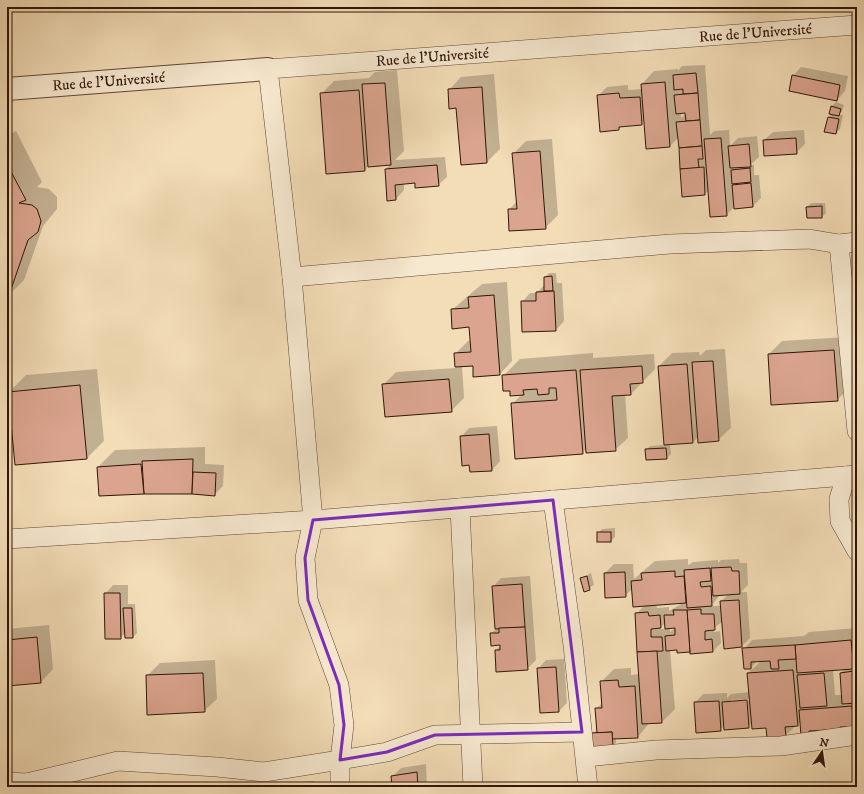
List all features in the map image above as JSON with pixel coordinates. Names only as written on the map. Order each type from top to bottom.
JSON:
[{"type":"street","name":"Rue de l'Université","points":[[7,89],[857,25]]},
{"type":"street","points":[[268,69],[292,277],[313,520],[305,558],[308,600],[339,685],[344,726],[340,760],[340,787]]},
{"type":"street","points":[[292,277],[670,244],[809,239],[848,243],[857,431]]},
{"type":"street","points":[[7,539],[313,520],[852,475]]},
{"type":"street","points":[[852,475],[839,499],[840,521],[857,551]]},
{"type":"street","points":[[553,500],[586,757],[588,787]]},
{"type":"street","points":[[460,508],[473,787]]},
{"type":"street","points":[[7,782],[28,785],[118,761],[217,767],[264,772],[387,752],[435,735],[470,733],[540,734],[582,732]]},
{"type":"street","points":[[586,757],[656,750],[781,746],[857,735]]},
{"type":"highlighted area","points":[[553,500],[582,732],[435,735],[387,752],[340,760],[344,725],[339,685],[308,600],[305,558],[313,520]]},
{"type":"building","points":[[696,73],[698,93],[683,94],[683,89],[674,90],[673,75]]},
{"type":"building","points":[[792,75],[840,85],[837,101],[789,91]]},
{"type":"building","points":[[665,82],[670,147],[646,149],[641,84]]},
{"type":"building","points":[[385,83],[391,165],[368,167],[362,84]]},
{"type":"building","points":[[482,87],[487,163],[461,165],[456,108],[449,109],[448,89]]},
{"type":"building","points":[[359,90],[365,171],[326,174],[320,93]]},
{"type":"building","points":[[619,93],[620,98],[640,97],[642,125],[619,127],[619,130],[600,132],[597,95]]},
{"type":"building","points":[[698,93],[700,120],[686,121],[685,113],[676,114],[674,95]]},
{"type":"building","points":[[831,106],[841,109],[839,116],[829,114]]},
{"type":"building","points":[[828,117],[839,119],[836,134],[824,132]]},
{"type":"building","points":[[700,120],[702,146],[679,148],[676,122]]},
{"type":"building","points":[[721,138],[727,216],[710,217],[704,139]]},
{"type":"building","points":[[796,138],[797,154],[764,156],[763,140]]},
{"type":"building","points":[[749,144],[751,167],[730,168],[728,146]]},
{"type":"building","points":[[702,146],[703,159],[698,159],[699,168],[680,169],[679,148]]},
{"type":"building","points":[[540,151],[546,229],[509,231],[508,209],[517,209],[512,153]]},
{"type":"building","points":[[7,164],[26,200],[19,203],[32,205],[37,209],[41,221],[38,232],[28,240],[8,298]]},
{"type":"building","points":[[437,165],[439,186],[415,188],[415,183],[395,185],[396,200],[387,201],[385,169]]},
{"type":"building","points":[[704,167],[705,195],[682,197],[680,169]]},
{"type":"building","points":[[750,168],[751,182],[732,184],[731,170]]},
{"type":"building","points":[[751,183],[753,207],[734,209],[732,185]]},
{"type":"building","points":[[822,206],[822,218],[807,218],[806,207]]},
{"type":"building","points":[[552,276],[553,291],[544,291],[544,277]]},
{"type":"building","points":[[554,291],[556,331],[522,332],[521,301],[536,301],[536,292]]},
{"type":"building","points":[[494,295],[500,375],[473,377],[473,366],[455,367],[454,353],[471,352],[469,327],[452,329],[451,309],[469,308],[468,297]]},
{"type":"building","points":[[834,350],[838,401],[771,405],[768,354]]},
{"type":"building","points":[[713,361],[719,441],[698,443],[692,362]]},
{"type":"building","points":[[687,364],[693,443],[664,445],[658,366]]},
{"type":"building","points":[[642,366],[643,383],[630,384],[631,395],[612,396],[616,451],[586,453],[580,370]]},
{"type":"building","points":[[576,370],[583,454],[515,459],[511,403],[557,400],[556,388],[549,388],[549,394],[538,395],[537,389],[523,390],[524,395],[510,396],[510,391],[503,391],[502,375]]},
{"type":"building","points":[[449,379],[452,412],[385,417],[382,384]]},
{"type":"building","points":[[80,385],[87,459],[15,465],[8,392]]},
{"type":"building","points":[[489,434],[492,471],[470,472],[469,465],[462,466],[460,436]]},
{"type":"building","points":[[666,448],[667,459],[646,460],[645,449]]},
{"type":"building","points":[[193,459],[192,494],[144,494],[142,461]]},
{"type":"building","points":[[141,464],[144,494],[99,496],[97,467]]},
{"type":"building","points":[[193,472],[216,473],[215,496],[192,494]]},
{"type":"building","points":[[597,532],[611,532],[611,542],[597,542]]},
{"type":"building","points":[[731,567],[732,571],[739,571],[740,594],[713,596],[711,568]]},
{"type":"building","points":[[710,568],[711,581],[700,582],[701,587],[711,586],[712,606],[687,608],[684,570]]},
{"type":"building","points":[[675,571],[675,577],[684,576],[686,603],[633,607],[631,581],[642,580],[641,573]]},
{"type":"building","points":[[625,572],[626,597],[605,598],[604,573]]},
{"type":"building","points":[[587,576],[590,590],[584,592],[580,578]]},
{"type":"building","points":[[522,584],[525,627],[495,629],[492,586]]},
{"type":"building","points":[[104,593],[120,593],[121,639],[105,639]]},
{"type":"building","points":[[739,600],[742,647],[724,649],[720,601]]},
{"type":"building","points":[[123,608],[132,608],[133,638],[125,638]]},
{"type":"building","points":[[701,609],[701,614],[714,614],[715,630],[705,631],[705,640],[712,639],[713,652],[690,654],[687,610]]},
{"type":"building","points":[[673,610],[687,610],[690,652],[677,653],[677,650],[666,651],[665,636],[675,635],[675,628],[665,629],[664,615],[674,615]]},
{"type":"building","points":[[648,612],[649,616],[660,615],[661,628],[651,629],[651,637],[662,637],[663,651],[637,652],[635,613]]},
{"type":"building","points":[[525,627],[528,670],[496,672],[495,650],[500,650],[500,645],[491,646],[490,633],[499,633],[499,628]]},
{"type":"building","points":[[37,637],[41,683],[7,686],[7,640]]},
{"type":"building","points":[[851,640],[854,669],[797,673],[795,645]]},
{"type":"building","points":[[795,645],[796,659],[778,660],[779,669],[771,669],[770,661],[751,662],[751,669],[744,669],[742,648]]},
{"type":"building","points":[[657,651],[662,723],[642,724],[637,652]]},
{"type":"building","points":[[556,667],[559,712],[540,713],[537,668]]},
{"type":"building","points":[[793,670],[798,726],[785,727],[786,737],[767,738],[766,728],[752,729],[747,673]]},
{"type":"building","points":[[854,671],[857,703],[842,704],[840,673]]},
{"type":"building","points":[[203,673],[205,712],[147,715],[146,675]]},
{"type":"building","points":[[824,673],[827,706],[800,708],[797,675]]},
{"type":"building","points":[[618,680],[619,687],[635,686],[638,738],[612,739],[612,732],[597,733],[595,708],[602,708],[600,681]]},
{"type":"building","points":[[747,700],[749,728],[724,730],[722,702]]},
{"type":"building","points":[[719,701],[721,731],[696,733],[694,702]]},
{"type":"building","points":[[852,706],[853,717],[857,717],[857,732],[847,727],[840,727],[840,733],[827,730],[809,731],[809,736],[801,736],[799,710]]},
{"type":"building","points":[[612,732],[613,748],[591,749],[590,733]]},
{"type":"building","points":[[417,772],[418,787],[392,787],[391,776]]}]
